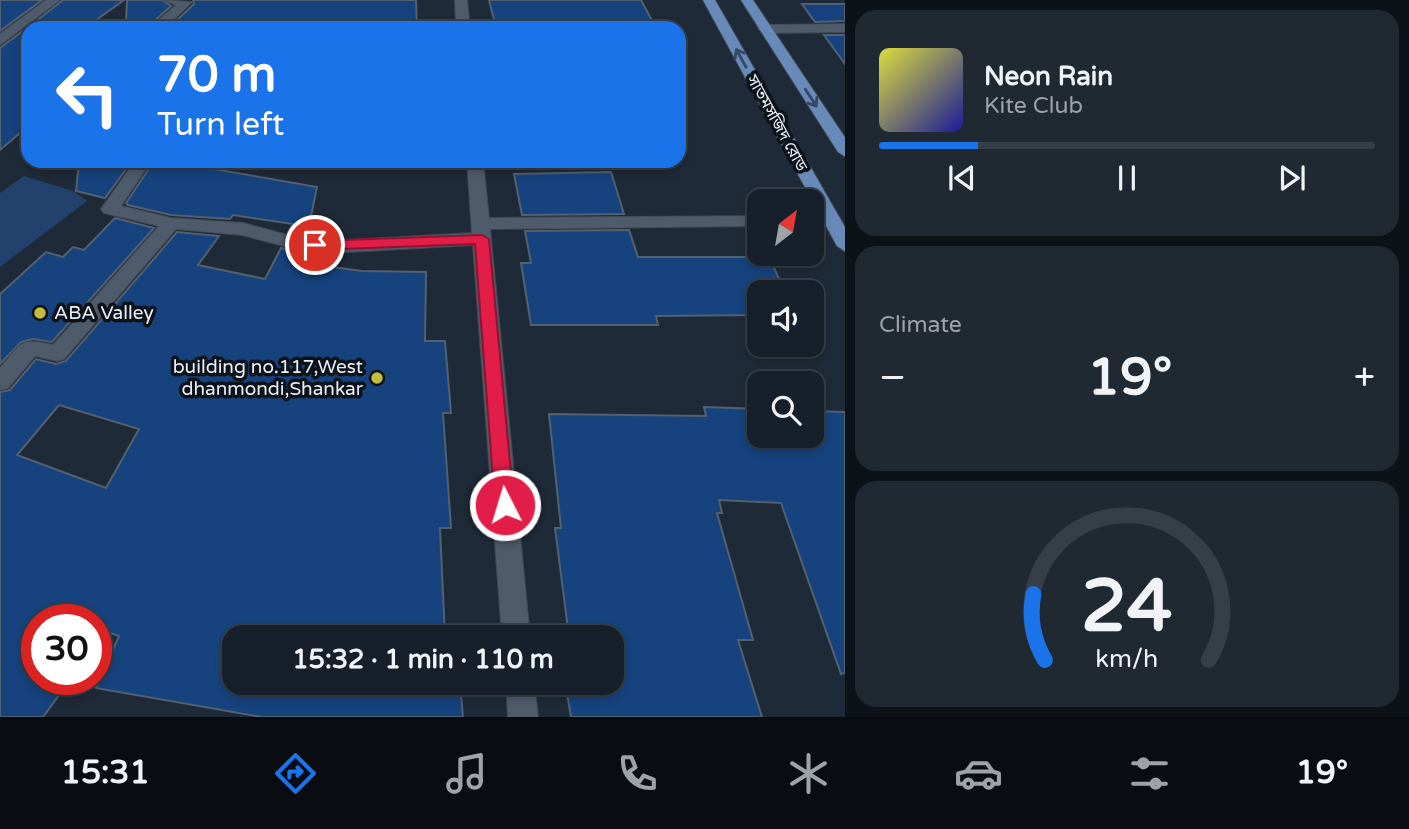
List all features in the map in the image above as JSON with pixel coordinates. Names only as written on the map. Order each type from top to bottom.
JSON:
[{"type":"main road","name":"সাতমসজিদ রোড","points":[[709,0],[845,246]]},
{"type":"main road","name":"সাতমসজিদ রোড","points":[[747,0],[845,152]]},
{"type":"street","points":[[26,21],[54,0]]},
{"type":"street","points":[[164,21],[186,2],[170,0]]},
{"type":"street","points":[[461,0],[462,21]]},
{"type":"street","points":[[0,41],[21,25]]},
{"type":"street","points":[[765,29],[845,29]]},
{"type":"street","points":[[138,168],[110,209],[171,223],[243,229],[299,244],[331,247],[481,232],[747,222]]},
{"type":"street","points":[[476,168],[515,625]]},
{"type":"street","points":[[824,220],[831,220]]},
{"type":"street","points":[[0,382],[30,347],[57,354],[171,223]]},
{"type":"street","points":[[521,695],[523,717]]},
{"type":"shaded area","points":[[24,176],[73,191],[87,201],[0,267],[0,193]]},
{"type":"building","points":[[0,0],[42,0],[0,31]]},
{"type":"building","points":[[63,0],[124,0],[95,21],[36,21]]},
{"type":"building","points":[[127,0],[162,0],[171,6],[154,21],[126,21]]},
{"type":"building","points":[[193,0],[416,0],[417,21],[176,21],[194,4]]},
{"type":"building","points":[[489,0],[641,0],[652,21],[494,21]]},
{"type":"building","points":[[802,4],[845,4],[845,21],[815,22]]},
{"type":"building","points":[[21,32],[21,132],[0,150],[0,48]]},
{"type":"building","points":[[824,35],[845,35],[845,64]]},
{"type":"building","points":[[78,168],[127,168],[105,198],[76,191]]},
{"type":"building","points":[[149,168],[215,168],[317,187],[307,236],[288,232],[293,224],[233,215],[230,219],[171,215],[126,203]]},
{"type":"building","points":[[611,172],[624,214],[522,215],[514,174]]},
{"type":"building","name":"ABA Valley","points":[[115,218],[154,228],[52,342],[33,339],[21,342],[0,364],[0,294],[46,252],[63,257],[73,247],[84,250]]},
{"type":"building","points":[[629,230],[638,257],[747,257],[747,266],[773,266],[780,280],[747,280],[747,315],[656,316],[658,325],[531,325],[521,263],[531,263],[525,231]]},
{"type":"building","points":[[177,232],[219,236],[198,265],[265,279],[281,248],[304,253],[302,263],[362,271],[426,272],[425,341],[445,341],[451,413],[443,413],[451,528],[440,528],[444,625],[222,625],[222,695],[461,695],[463,717],[262,717],[112,691],[112,652],[119,636],[112,634],[112,604],[21,604],[21,695],[59,695],[43,717],[0,717],[0,392],[10,390],[36,359],[56,364],[66,361]],"holes":[[[59,405],[139,429],[106,488],[17,455]]]},
{"type":"building","points":[[704,407],[747,409],[747,448],[824,448],[824,411],[845,412],[845,673],[841,674],[781,503],[719,500],[722,513],[717,513],[753,640],[738,640],[762,717],[571,717],[567,695],[624,695],[624,625],[567,625],[555,528],[561,528],[549,414],[706,416]]},
{"type":"place","name":"ABA Valley","points":[[40,313]]},
{"type":"place","name":"building no.117,West dhanmondi,Shankar","points":[[377,378]]},
{"type":"route","points":[[315,245],[340,247],[414,240],[482,239],[505,505]]}]
